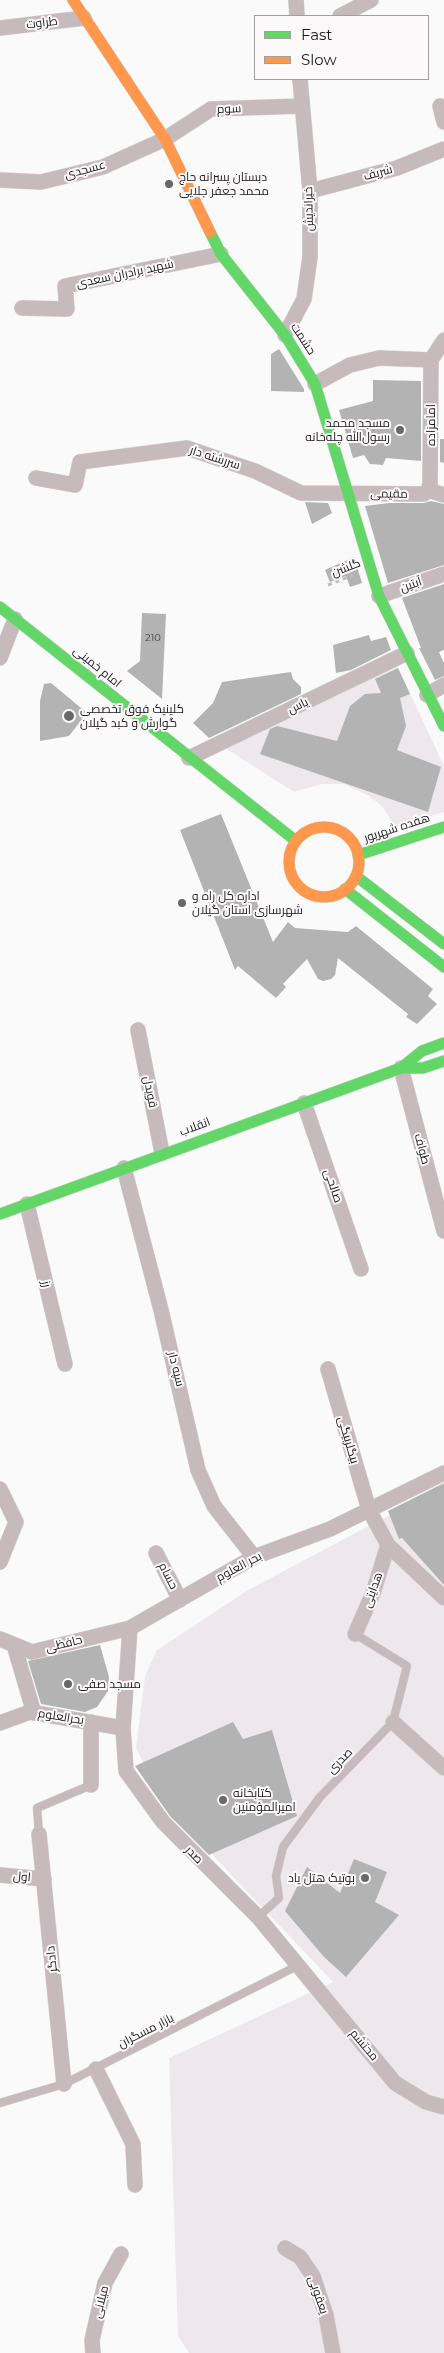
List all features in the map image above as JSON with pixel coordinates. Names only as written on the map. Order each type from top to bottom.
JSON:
[{"type":"main road","name":"حشمت","points":[[73,0],[165,139],[221,254],[285,335],[315,384],[379,596],[444,726]]},
{"type":"main road","name":"امام خمینی","points":[[0,607],[296,841]]},
{"type":"main road","points":[[326,827],[347,836],[354,844],[358,855],[356,876],[346,889],[336,895],[325,897],[304,890],[291,872],[291,850],[296,841],[305,833],[326,827]]},
{"type":"main road","name":"هفده شهریور","points":[[358,855],[444,827]]},
{"type":"main road","points":[[356,876],[444,944]]},
{"type":"main road","points":[[346,889],[444,967]]},
{"type":"main road","name":"انقلاب","points":[[0,1214],[401,1068],[422,1051],[444,1043]]},
{"type":"main road","name":"انقلاب","points":[[401,1068],[423,1068],[444,1061]]},
{"type":"street","points":[[296,0],[297,15]]},
{"type":"street","points":[[342,15],[371,0]]},
{"type":"street","name":"طراوت","points":[[0,28],[84,18]]},
{"type":"street","name":"خیراندیش","points":[[285,335],[304,299],[310,257],[310,191],[300,80]]},
{"type":"street","name":"سوم","points":[[165,139],[211,110],[302,106]]},
{"type":"street","points":[[440,106],[444,122]]},
{"type":"street","name":"عسجدی","points":[[0,180],[41,182],[103,167],[165,139]]},
{"type":"street","name":"شریف","points":[[310,191],[397,168],[444,149]]},
{"type":"street","name":"شهید برادران سعدی","points":[[22,308],[67,309],[65,286],[221,254]]},
{"type":"street","points":[[315,384],[350,366],[378,358],[431,360],[444,340]]},
{"type":"street","name":"امامزاده","points":[[428,490],[430,484],[431,360]]},
{"type":"street","name":"سررشته دار","points":[[36,478],[75,485],[80,462],[187,448],[255,471],[301,493],[348,494]]},
{"type":"street","points":[[428,490],[444,495]]},
{"type":"street","name":"مقیمی","points":[[348,494],[424,494],[428,490]]},
{"type":"street","name":"آبتین","points":[[379,596],[444,574]]},
{"type":"street","points":[[2,652],[15,619]]},
{"type":"street","name":"یاس","points":[[189,758],[407,653]]},
{"type":"street","points":[[427,695],[444,686]]},
{"type":"street","name":"قویدل","points":[[138,1030],[162,1154]]},
{"type":"street","name":"طواف","points":[[401,1068],[444,1231]]},
{"type":"street","name":"صالحی","points":[[304,1103],[361,1269]]},
{"type":"street","name":"سپه دار","points":[[124,1168],[161,1310],[198,1470],[214,1506],[254,1557]]},
{"type":"street","name":"رز","points":[[27,1204],[65,1364]]},
{"type":"street","name":"بیگلربیگی","points":[[328,1369],[369,1510],[388,1546],[444,1598]]},
{"type":"street","name":"بحر العلوم","points":[[130,1628],[254,1557],[330,1529],[444,1473]]},
{"type":"street","points":[[0,1489],[16,1522],[0,1562]]},
{"type":"street","name":"هدایتی","points":[[355,1634],[373,1593],[388,1546]]},
{"type":"street","name":"حسام","points":[[156,1553],[180,1600]]},
{"type":"street","points":[[123,1728],[130,1628]]},
{"type":"street","name":"حافظی","points":[[0,1639],[32,1652],[130,1628]]},
{"type":"street","points":[[14,1645],[34,1713]]},
{"type":"street","name":"بحرالعلوم","points":[[0,1722],[30,1712],[123,1728]]},
{"type":"street","points":[[91,1722],[91,1784]]},
{"type":"street","points":[[393,1722],[444,1768]]},
{"type":"street","name":"صدر","points":[[123,1728],[126,1771],[152,1808],[163,1822],[258,1918],[297,1966]]},
{"type":"street","name":"دادگر","points":[[39,1834],[64,2084]]},
{"type":"street","name":"اول","points":[[0,1875],[44,1879]]},
{"type":"street","name":"محتشم","points":[[297,1966],[395,2083],[426,2102],[444,2107]]},
{"type":"street","points":[[96,2069],[134,2144],[135,2185]]},
{"type":"street","name":"یعقوبی","points":[[285,2248],[300,2257],[313,2276],[326,2315],[333,2353]]},
{"type":"street","name":"میلانی","points":[[93,2353],[92,2340],[105,2283],[121,2254]]},
{"type":"lane","points":[[355,1634],[406,1666],[393,1722]]},
{"type":"lane","name":"صدری","points":[[258,1918],[279,1898],[276,1876],[283,1847],[320,1797],[393,1722]]},
{"type":"lane","points":[[39,1834],[37,1808],[91,1784]]},
{"type":"lane","name":"بازار مسگران","points":[[0,2103],[64,2084],[297,1966]]},
{"type":"path","name":"گلشن","points":[[328,584],[370,568]]},
{"type":"shaded area","points":[[396,663],[444,766],[444,812],[395,827],[383,807],[369,796],[344,784],[322,784],[294,792],[222,746]]},
{"type":"shaded area","points":[[444,1486],[444,2353],[189,2353],[178,2336],[169,2058],[333,1982],[219,1862],[155,1786],[136,1748],[145,1676],[157,1650],[248,1590]]},
{"type":"building","points":[[279,349],[304,389],[304,392],[271,391],[271,354]]},
{"type":"building","points":[[373,380],[421,381],[421,461],[386,458],[383,465],[370,464],[364,455],[353,458],[339,410],[373,401]]},
{"type":"building","points":[[440,439],[444,439],[444,463],[440,462]]},
{"type":"building","points":[[431,501],[444,504],[444,565],[388,583],[365,506]]},
{"type":"building","points":[[305,502],[328,503],[332,513],[312,524]]},
{"type":"building","points":[[354,557],[362,583],[350,587],[346,576],[330,582],[325,570]]},
{"type":"building","points":[[444,584],[444,650],[439,652],[444,663],[444,676],[435,680],[419,648],[421,648],[402,598]]},
{"type":"building","points":[[142,613],[166,614],[162,699],[127,671],[140,661]]},
{"type":"building","points":[[369,635],[371,641],[386,637],[391,650],[351,670],[336,673],[333,645]]},
{"type":"building","points":[[398,668],[410,694],[400,698],[406,726],[397,750],[441,767],[428,812],[260,754],[270,729],[277,726],[337,741],[350,706],[365,694],[381,693],[375,679]]},
{"type":"building","points":[[291,672],[293,679],[301,687],[301,694],[209,738],[193,723],[213,703],[222,682]]},
{"type":"building","points":[[51,683],[87,713],[69,736],[40,741],[40,701],[44,684]]},
{"type":"building","points":[[221,814],[273,942],[288,922],[295,928],[348,932],[356,926],[433,989],[428,996],[437,1004],[417,1024],[406,1017],[408,1014],[338,958],[335,975],[331,979],[323,981],[318,979],[307,959],[283,984],[286,987],[276,998],[238,966],[235,970],[180,830]]},
{"type":"building","points":[[444,1483],[444,1585],[402,1538],[399,1539],[388,1511]]},
{"type":"building","name":"مسجد صفی","points":[[100,1645],[109,1677],[108,1691],[97,1707],[85,1712],[41,1704],[28,1661]]},
{"type":"building","name":"کتابخانه امیرالمؤمنین","points":[[233,1722],[243,1739],[272,1730],[297,1816],[209,1855],[170,1816],[135,1766]]},
{"type":"building","points":[[354,1859],[387,1872],[375,1902],[399,1915],[346,1977],[324,1957],[285,1911],[307,1867],[340,1893]]},
{"type":"traffic: fast","points":[[210,232],[221,254],[285,335],[315,384],[379,596],[444,726]]},
{"type":"traffic: fast","points":[[0,607],[296,841]]},
{"type":"traffic: fast","points":[[358,855],[444,827]]},
{"type":"traffic: fast","points":[[356,876],[444,944]]},
{"type":"traffic: fast","points":[[345,889],[444,967]]},
{"type":"traffic: fast","points":[[0,1214],[401,1068],[422,1051],[444,1043]]},
{"type":"traffic: fast","points":[[401,1068],[423,1068],[444,1061]]},
{"type":"traffic: slow","points":[[73,0],[165,139],[210,232]]},
{"type":"traffic: slow","points":[[324,827],[343,833],[353,843],[359,862],[353,881],[343,891],[324,897],[305,891],[295,881],[289,862],[295,843],[305,833],[324,827]]},
{"type":"place","name":"دبستان پسرانه حاج محمد جعفر جلایی","points":[[169,184]]},
{"type":"place","name":"مسجد محمد رسول‌‌الله چله‌خانه","points":[[400,430]]},
{"type":"place","name":"کلینیک فوق تخصصی گوارش و کبد گیلان","points":[[69,716]]},
{"type":"place","name":"اداره کل راه و شهرسازی استان گیلان","points":[[182,903]]},
{"type":"place","name":"مسجد صفی","points":[[68,1684]]},
{"type":"place","name":"کتابخانه امیرالمؤمنین","points":[[223,1800]]},
{"type":"place","name":"بوتیک هتل یاد","points":[[365,1878]]}]
